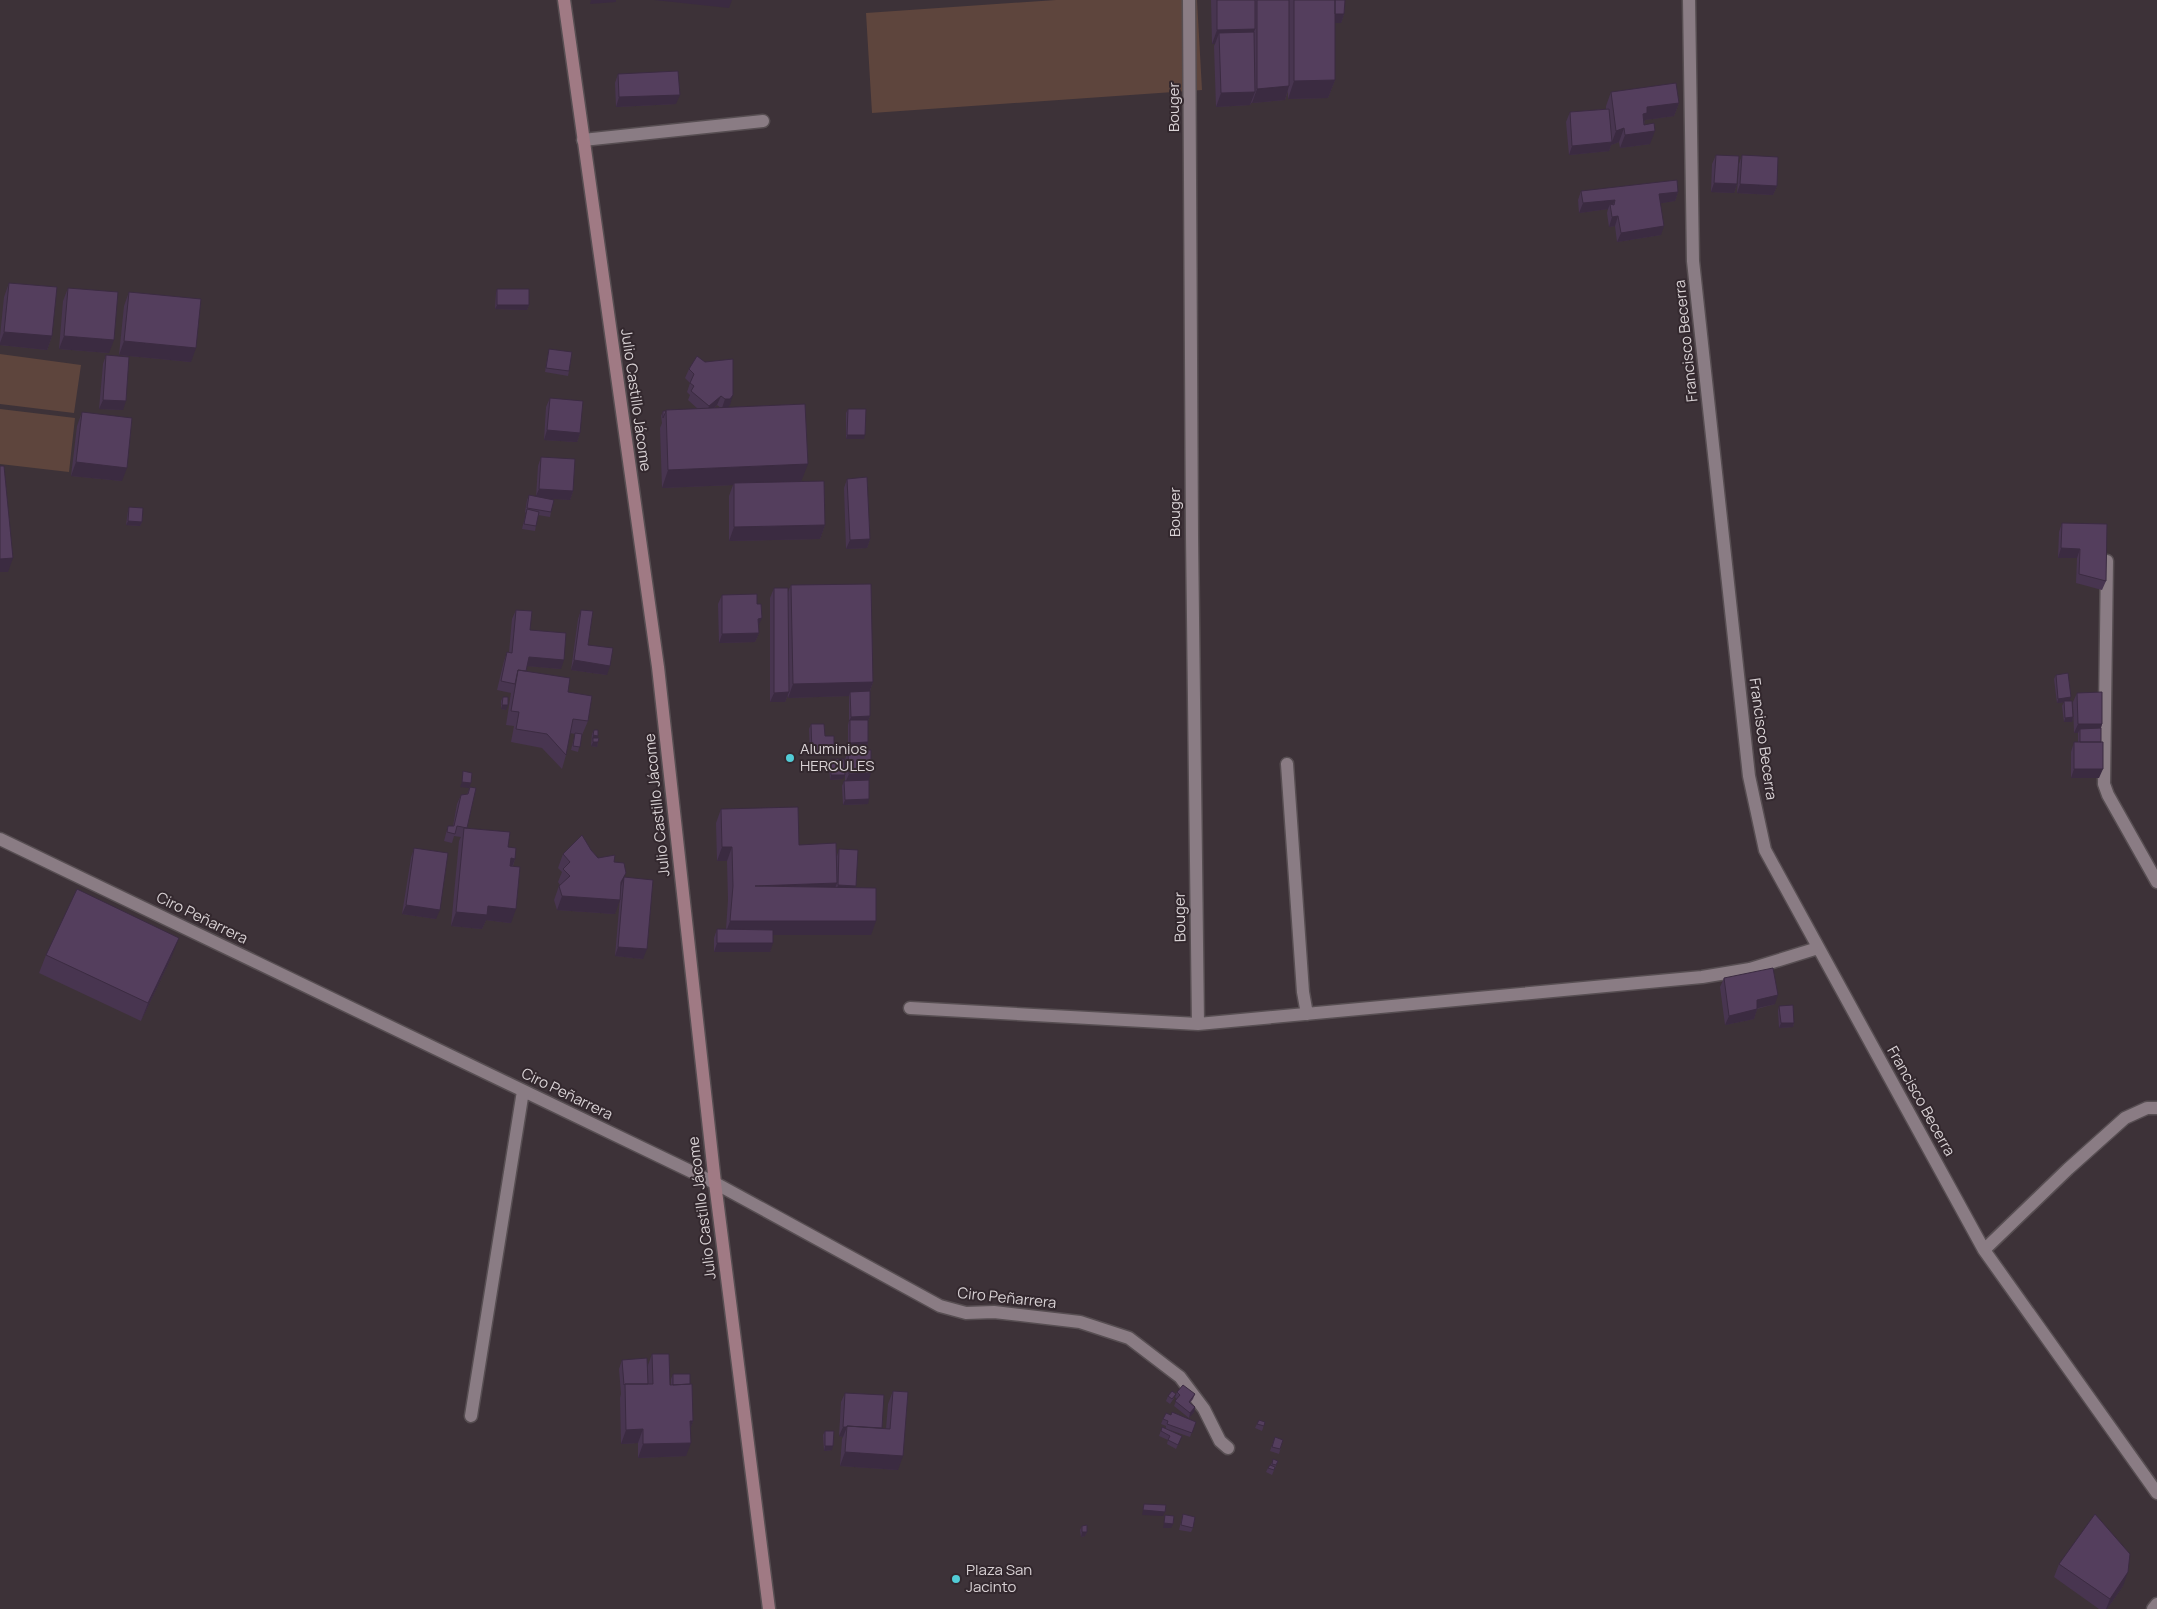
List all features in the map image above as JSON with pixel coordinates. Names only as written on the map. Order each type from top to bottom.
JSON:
[{"type":"main road","name":"Julio Castillo Jácome","points":[[564,0],[658,667],[715,1183],[769,1609]]},
{"type":"street","name":"Bouger","points":[[1189,0],[1192,536],[1198,1024]]},
{"type":"street","name":"Francisco Becerra","points":[[1690,0],[1693,261],[1749,776],[1765,850],[1984,1250],[2157,1493]]},
{"type":"street","points":[[583,140],[763,121]]},
{"type":"street","points":[[2107,561],[2104,784],[2108,795],[2157,882]]},
{"type":"street","points":[[1287,764],[1303,992],[1307,1014]]},
{"type":"street","name":"Ciro Peñarrera","points":[[0,839],[715,1183],[940,1306],[966,1314],[994,1312],[1080,1322],[1129,1338],[1180,1377],[1204,1410],[1220,1441],[1228,1448]]},
{"type":"street","points":[[910,1008],[1198,1024],[1702,976],[1750,969],[1818,948]]},
{"type":"street","points":[[471,1416],[524,1091]]},
{"type":"street","points":[[1984,1250],[2068,1169],[2125,1118],[2147,1108],[2157,1108]]},
{"type":"street","points":[[2153,1609],[2157,1604]]},
{"type":"shaded area","points":[[1056,0],[1197,0],[1202,90],[872,113],[866,13]]},
{"type":"shaded area","points":[[0,354],[81,365],[74,413],[0,404]]},
{"type":"shaded area","points":[[0,409],[75,418],[69,472],[0,464]]},
{"type":"building","points":[[1217,0],[1255,0],[1255,29],[1217,30]]},
{"type":"building","points":[[1257,0],[1289,0],[1289,86],[1257,89]]},
{"type":"building","points":[[1294,0],[1335,0],[1335,80],[1294,81]]},
{"type":"building","points":[[1335,0],[1345,0],[1344,14],[1335,14]]},
{"type":"building","points":[[1254,32],[1255,92],[1221,93],[1219,33]]},
{"type":"building","points":[[678,71],[680,95],[619,97],[618,74]]},
{"type":"building","points":[[1676,83],[1679,103],[1647,107],[1647,113],[1643,114],[1644,125],[1654,123],[1655,131],[1625,135],[1624,128],[1616,131],[1611,92]]},
{"type":"building","points":[[1609,109],[1612,142],[1572,146],[1570,112]]},
{"type":"building","points":[[1716,155],[1739,156],[1737,184],[1714,183]]},
{"type":"building","points":[[1742,155],[1778,157],[1777,186],[1740,184]]},
{"type":"building","points":[[1677,180],[1678,192],[1659,194],[1664,226],[1621,233],[1618,216],[1612,217],[1610,204],[1614,205],[1615,200],[1583,203],[1581,191]]},
{"type":"building","points":[[9,283],[57,287],[52,336],[4,332]]},
{"type":"building","points":[[68,288],[118,292],[114,340],[64,336]]},
{"type":"building","points":[[497,289],[529,289],[529,305],[497,305]]},
{"type":"building","points":[[129,292],[201,299],[196,348],[124,341]]},
{"type":"building","points":[[549,349],[572,352],[569,371],[546,368]]},
{"type":"building","points":[[106,355],[129,357],[126,401],[103,400]]},
{"type":"building","points":[[697,356],[705,362],[733,359],[733,395],[730,399],[725,399],[721,396],[709,406],[691,391],[694,386],[690,383],[694,374],[689,369]]},
{"type":"building","points":[[550,398],[583,401],[580,433],[547,430]]},
{"type":"building","points":[[805,404],[808,464],[668,470],[666,410]]},
{"type":"building","points":[[848,409],[866,409],[865,435],[847,435]]},
{"type":"building","points":[[82,412],[132,418],[127,468],[76,462]]},
{"type":"building","points":[[541,457],[575,459],[573,491],[539,489]]},
{"type":"building","points":[[0,466],[4,466],[13,558],[0,559]]},
{"type":"building","points":[[867,477],[870,539],[850,540],[847,479]]},
{"type":"building","points":[[824,481],[825,525],[734,527],[734,483]]},
{"type":"building","points":[[529,495],[554,500],[551,512],[527,508]]},
{"type":"building","points":[[129,507],[143,508],[142,522],[128,521]]},
{"type":"building","points":[[527,509],[539,512],[536,526],[524,524]]},
{"type":"building","points":[[2062,523],[2107,524],[2106,581],[2079,574],[2080,549],[2061,548]]},
{"type":"building","points":[[871,584],[873,682],[793,684],[791,585]]},
{"type":"building","points":[[774,588],[788,588],[789,692],[774,693]]},
{"type":"building","points":[[757,594],[757,604],[761,604],[762,618],[758,619],[759,633],[722,634],[722,595]]},
{"type":"building","points":[[516,610],[532,611],[530,630],[566,633],[564,660],[529,657],[526,671],[518,670],[515,684],[501,681],[507,652],[512,653]]},
{"type":"building","points":[[581,610],[593,611],[588,645],[613,648],[610,666],[574,660]]},
{"type":"building","points":[[518,670],[570,678],[568,692],[592,696],[588,721],[573,719],[566,755],[547,734],[516,729],[519,712],[511,711]]},
{"type":"building","points":[[2068,673],[2071,697],[2058,699],[2056,675]]},
{"type":"building","points":[[870,691],[870,716],[851,717],[850,692]]},
{"type":"building","points":[[2102,692],[2102,724],[2078,724],[2077,693]]},
{"type":"building","points":[[503,697],[508,697],[508,705],[502,705]]},
{"type":"building","points":[[2064,701],[2072,701],[2073,717],[2065,718]]},
{"type":"building","points":[[850,720],[868,720],[868,742],[850,743]]},
{"type":"building","points":[[811,724],[824,724],[825,736],[834,736],[834,751],[812,752]]},
{"type":"building","points":[[2101,728],[2101,742],[2080,742],[2080,729]]},
{"type":"building","points":[[594,730],[598,730],[598,736],[593,735]]},
{"type":"building","points":[[575,733],[582,734],[580,747],[573,746]]},
{"type":"building","points":[[593,738],[599,738],[598,742],[593,742]]},
{"type":"building","points":[[2074,742],[2103,742],[2103,769],[2074,769]]},
{"type":"building","points":[[848,750],[871,750],[871,773],[849,774]]},
{"type":"building","points":[[831,759],[844,759],[845,775],[831,775]]},
{"type":"building","points":[[463,771],[472,773],[471,783],[462,782]]},
{"type":"building","points":[[869,780],[869,799],[845,800],[844,781]]},
{"type":"building","points":[[470,787],[476,788],[467,828],[457,826],[455,834],[447,832],[448,826],[454,826],[461,795],[468,794]]},
{"type":"building","points":[[798,807],[799,845],[836,843],[837,883],[755,886],[876,888],[876,921],[730,921],[733,886],[732,847],[722,847],[721,809]]},
{"type":"building","points":[[464,828],[510,832],[508,847],[516,848],[515,859],[511,858],[510,866],[520,867],[516,909],[488,906],[487,915],[456,912]]},
{"type":"building","points":[[582,835],[598,858],[615,855],[614,862],[624,863],[626,873],[621,882],[620,900],[562,896],[559,886],[570,876],[563,869],[570,862],[563,854]]},
{"type":"building","points":[[414,848],[448,853],[440,910],[406,905]]},
{"type":"building","points":[[839,849],[858,850],[856,886],[838,885]]},
{"type":"building","points":[[624,877],[653,880],[647,949],[618,947]]},
{"type":"building","points":[[77,889],[179,938],[148,1003],[46,955]]},
{"type":"building","points":[[717,929],[773,930],[773,943],[717,943]]},
{"type":"building","points":[[1773,968],[1778,995],[1757,1000],[1757,1009],[1729,1016],[1724,978]]},
{"type":"building","points":[[1793,1005],[1794,1023],[1781,1023],[1779,1006]]},
{"type":"building","points":[[652,1354],[669,1354],[670,1385],[692,1384],[693,1421],[690,1421],[691,1443],[643,1444],[643,1429],[626,1430],[625,1384],[653,1384]]},
{"type":"building","points":[[647,1358],[648,1384],[624,1385],[622,1360]]},
{"type":"building","points":[[673,1374],[690,1374],[690,1384],[673,1385]]},
{"type":"building","points":[[1183,1385],[1195,1394],[1189,1402],[1195,1407],[1190,1413],[1175,1401],[1180,1395],[1177,1392]]},
{"type":"building","points":[[893,1391],[908,1392],[903,1456],[845,1452],[847,1426],[890,1429]]},
{"type":"building","points":[[1172,1391],[1176,1394],[1172,1399],[1168,1396]]},
{"type":"building","points":[[845,1393],[884,1395],[882,1428],[843,1427]]},
{"type":"building","points":[[1172,1412],[1196,1422],[1192,1433],[1167,1424],[1168,1421],[1163,1419],[1166,1413],[1171,1415]]},
{"type":"building","points":[[1259,1420],[1265,1422],[1264,1426],[1257,1424]]},
{"type":"building","points":[[1162,1427],[1182,1436],[1178,1445],[1168,1440],[1170,1436],[1161,1431]]},
{"type":"building","points":[[825,1431],[834,1431],[833,1446],[825,1446]]},
{"type":"building","points":[[1275,1437],[1283,1440],[1280,1449],[1272,1447]]},
{"type":"building","points":[[1273,1459],[1278,1461],[1276,1465],[1272,1464]]},
{"type":"building","points":[[1270,1465],[1275,1467],[1274,1470],[1268,1468]]},
{"type":"building","points":[[1144,1504],[1166,1505],[1165,1512],[1143,1510]]},
{"type":"building","points":[[1183,1514],[1195,1517],[1193,1528],[1181,1525]]},
{"type":"building","points":[[2095,1514],[2130,1554],[2128,1572],[2110,1599],[2059,1564]]},
{"type":"building","points":[[1165,1515],[1174,1516],[1173,1524],[1164,1523]]},
{"type":"building","points":[[1087,1525],[1087,1532],[1082,1532],[1082,1526]]},
{"type":"place","name":"Aluminios HERCULES","points":[[790,758]]},
{"type":"place","name":"Plaza San Jacinto","points":[[956,1579]]}]
